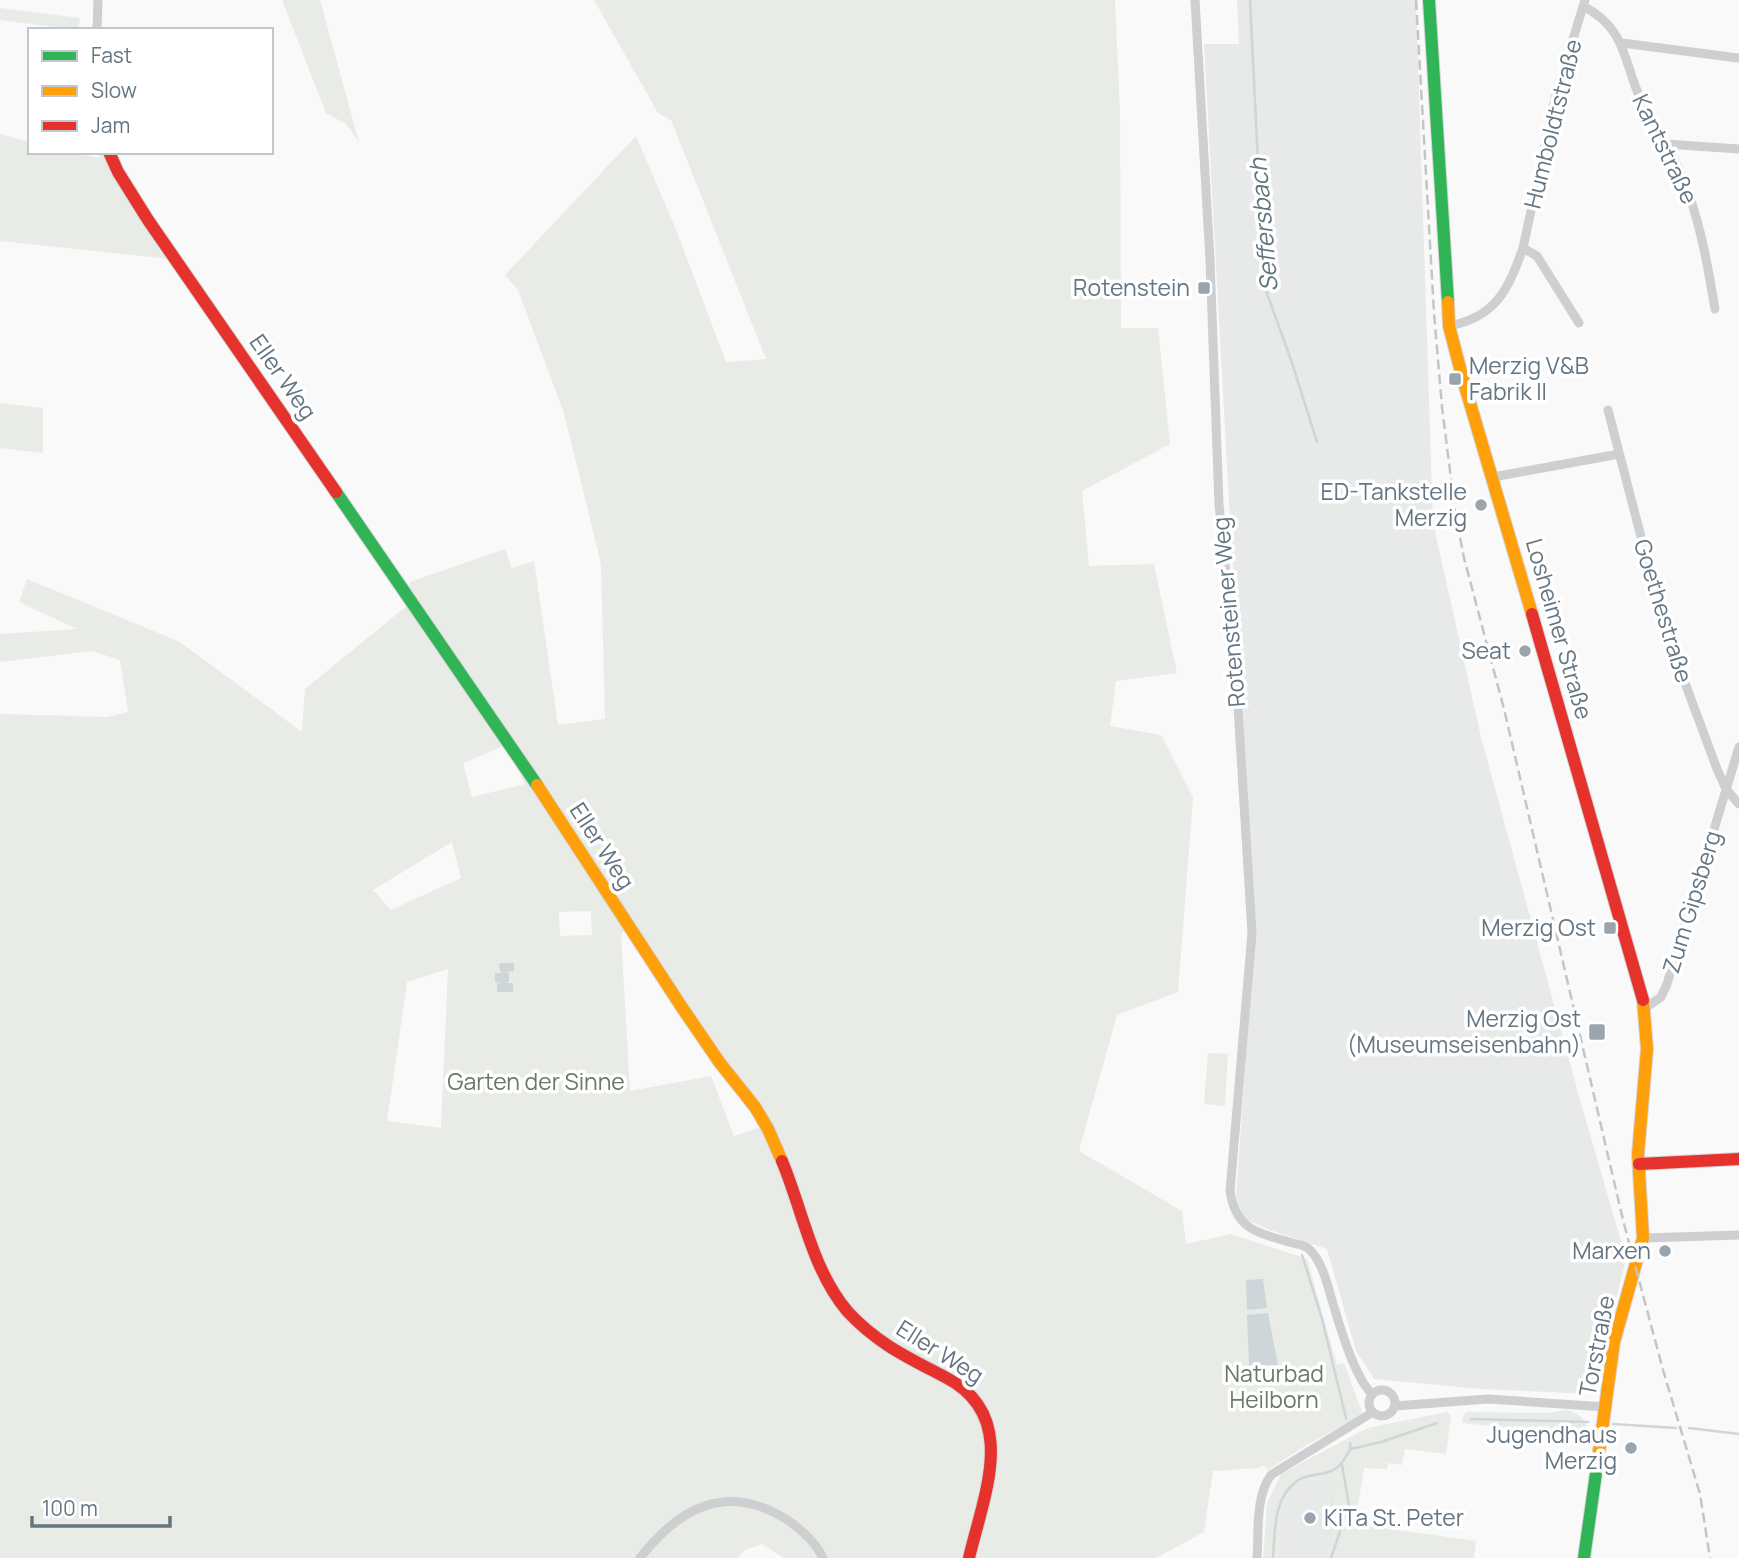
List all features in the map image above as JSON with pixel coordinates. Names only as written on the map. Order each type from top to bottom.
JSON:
[{"type":"street","points":[[97,28],[98,0]]},
{"type":"street","name":"Rotensteiner Weg","points":[[1195,0],[1210,260],[1219,504],[1236,675],[1252,933],[1231,1165],[1232,1206],[1240,1220],[1255,1232],[1306,1247],[1313,1253],[1325,1279],[1359,1377],[1372,1394]]},
{"type":"street","name":"Losheimer Straße","points":[[1429,0],[1450,326],[1458,363],[1593,820],[1645,1008],[1647,1049],[1639,1164],[1643,1238],[1636,1267]]},
{"type":"street","name":"Humboldtstraße","points":[[1450,326],[1465,323],[1486,313],[1495,304],[1504,293],[1523,248],[1555,99],[1584,3]]},
{"type":"street","name":"Kantstraße","points":[[1584,3],[1614,29],[1622,43],[1637,90],[1689,193],[1698,219],[1715,309]]},
{"type":"street","points":[[1622,43],[1738,58]]},
{"type":"street","points":[[1666,144],[1739,149]]},
{"type":"street","name":"Eller Weg","points":[[109,154],[148,220],[510,745],[705,1040],[755,1107],[768,1129],[785,1169],[825,1281],[832,1293],[855,1318],[895,1353],[951,1378],[977,1398],[987,1414],[992,1447],[969,1558]]},
{"type":"street","points":[[1523,248],[1538,256],[1579,323]]},
{"type":"street","name":"Goethestraße","points":[[1608,410],[1665,629],[1696,717],[1726,789],[1739,804]]},
{"type":"street","points":[[1493,477],[1619,454]]},
{"type":"street","name":"Zum Gipsberg","points":[[1645,1008],[1661,997],[1667,984],[1739,747]]},
{"type":"street","points":[[1639,1164],[1739,1159]]},
{"type":"street","points":[[1643,1238],[1739,1235]]},
{"type":"street","name":"Torstraße","points":[[1584,1558],[1614,1342],[1636,1267]]},
{"type":"street","points":[[1379,1390],[1387,1391],[1393,1396],[1395,1405],[1385,1416],[1373,1412],[1369,1405],[1372,1394],[1379,1390]]},
{"type":"street","points":[[1395,1405],[1488,1399],[1606,1407]]},
{"type":"street","points":[[1257,1558],[1261,1497],[1265,1483],[1271,1475],[1373,1412]]},
{"type":"street","points":[[640,1558],[657,1537],[683,1515],[724,1502],[752,1505],[781,1516],[805,1533],[823,1558]]},
{"type":"shaded area","points":[[1237,0],[1416,0],[1433,523],[1481,737],[1626,1259],[1592,1394],[1481,1389],[1374,1379],[1356,1351],[1327,1249],[1243,1218],[1236,1196],[1254,944],[1242,690],[1231,540],[1204,44],[1239,44]]},
{"type":"shaded area","points":[[499,963],[514,963],[514,971],[505,972],[509,973],[509,982],[505,983],[513,983],[513,992],[497,992],[497,983],[503,983],[495,982],[495,973],[503,973]]},
{"type":"shaded area","points":[[1263,1279],[1267,1308],[1247,1310],[1246,1280]]},
{"type":"shaded area","points":[[1268,1313],[1278,1365],[1249,1365],[1247,1315]]},
{"type":"shaded area","name":"KiTa St. Peter","points":[[1336,1479],[1335,1530],[1327,1558],[1280,1558],[1285,1513],[1300,1480]]},
{"type":"green space","points":[[282,0],[320,0],[359,142],[346,124],[326,113]]},
{"type":"green space","points":[[594,0],[1115,0],[1120,112],[1121,328],[1158,328],[1170,444],[1082,491],[1089,566],[1154,564],[1177,673],[1116,681],[1110,726],[1161,735],[1193,797],[1178,992],[1117,1015],[1079,1151],[1182,1211],[1186,1244],[1231,1234],[1307,1259],[1337,1365],[1344,1363],[1362,1412],[1358,1417],[1268,1470],[1264,1465],[1259,1468],[1213,1471],[1204,1532],[1156,1558],[784,1558],[762,1544],[745,1550],[738,1558],[0,1558],[0,714],[107,717],[128,712],[120,660],[92,651],[0,662],[0,634],[77,629],[19,602],[27,579],[180,642],[302,732],[305,689],[408,605],[410,582],[505,549],[512,568],[534,561],[558,725],[605,719],[601,564],[564,413],[518,290],[505,275],[636,136],[677,232],[726,362],[766,359],[671,120],[658,113]],"holes":[[[506,745],[525,784],[472,797],[463,763]],[[452,842],[461,878],[391,910],[373,890]],[[591,911],[592,935],[560,936],[559,912]],[[630,923],[722,1053],[765,1126],[734,1136],[711,1076],[630,1091],[621,935]],[[448,969],[441,1128],[387,1121],[407,982]]]},
{"type":"green space","points":[[0,8],[80,18],[78,28],[0,20]]},
{"type":"green space","points":[[0,134],[28,141],[28,154],[78,154],[99,158],[98,154],[117,154],[125,173],[180,260],[0,241]]},
{"type":"green space","points":[[0,403],[43,408],[43,453],[0,448]]},
{"type":"green space","points":[[1208,1053],[1228,1054],[1225,1106],[1204,1104]]},
{"type":"green space","points":[[1566,1410],[1582,1418],[1587,1435],[1462,1423],[1467,1412],[1547,1413]]},
{"type":"green space","points":[[1447,1412],[1451,1415],[1446,1454],[1405,1449],[1402,1465],[1388,1463],[1387,1469],[1364,1468],[1355,1524],[1476,1541],[1474,1558],[1327,1558],[1335,1530],[1336,1479],[1300,1480],[1285,1513],[1280,1558],[1263,1558],[1267,1503],[1281,1474],[1367,1428]]},
{"type":"waterway","name":"Seffersbach","points":[[1250,0],[1264,285],[1317,442]]},
{"type":"waterway","name":"Seffersbach","points":[[1302,1255],[1322,1319],[1346,1418]]},
{"type":"waterway","points":[[1471,1419],[1588,1422]]},
{"type":"waterway","points":[[1351,1449],[1437,1423]]},
{"type":"waterway","points":[[1613,1424],[1676,1428]]},
{"type":"waterway","points":[[1689,1428],[1739,1434]]},
{"type":"waterway","name":"Seffersbach","points":[[1273,1558],[1279,1506],[1289,1488],[1303,1478],[1335,1469],[1349,1452],[1350,1443]]},
{"type":"waterway","points":[[1331,1558],[1349,1505],[1342,1465]]},
{"type":"railway","points":[[1416,0],[1434,313],[1455,511],[1623,1220],[1700,1494],[1710,1558]]},
{"type":"traffic: fast","points":[[1429,0],[1448,302]]},
{"type":"traffic: fast","points":[[336,492],[537,785]]},
{"type":"traffic: fast","points":[[1584,1558],[1599,1452]]},
{"type":"traffic: slow","points":[[1448,302],[1449,326],[1462,376],[1532,614]]},
{"type":"traffic: slow","points":[[537,785],[681,1006],[720,1063],[755,1107],[782,1161]]},
{"type":"traffic: slow","points":[[1599,1452],[1614,1342],[1643,1238],[1638,1154],[1647,1049],[1643,1000]]},
{"type":"traffic: jam","points":[[110,154],[148,220],[336,492]]},
{"type":"traffic: jam","points":[[1532,614],[1643,1000]]},
{"type":"traffic: jam","points":[[1639,1164],[1739,1159]]},
{"type":"traffic: jam","points":[[782,1161],[825,1278],[848,1312],[882,1341],[968,1393],[982,1412],[990,1434],[991,1458],[988,1483],[969,1558]]},
{"type":"place","name":"Rotenstein","points":[[1204,288]]},
{"type":"place","name":"Merzig V&B Fabrik II","points":[[1455,379]]},
{"type":"place","name":"ED-Tankstelle Merzig","points":[[1481,505]]},
{"type":"place","name":"Seat","points":[[1525,651]]},
{"type":"place","name":"Merzig Ost","points":[[1610,928]]},
{"type":"place","name":"Merzig Ost (Museumseisenbahn)","points":[[1597,1032]]},
{"type":"place","name":"Marxen","points":[[1665,1251]]},
{"type":"place","name":"Jugendhaus Merzig","points":[[1631,1448]]},
{"type":"place","name":"KiTa St. Peter","points":[[1310,1518]]},
{"type":"park label","name":"Garten der Sinne","points":[[536,1082]]},
{"type":"park label","name":"Naturbad Heilborn","points":[[1274,1387]]}]
